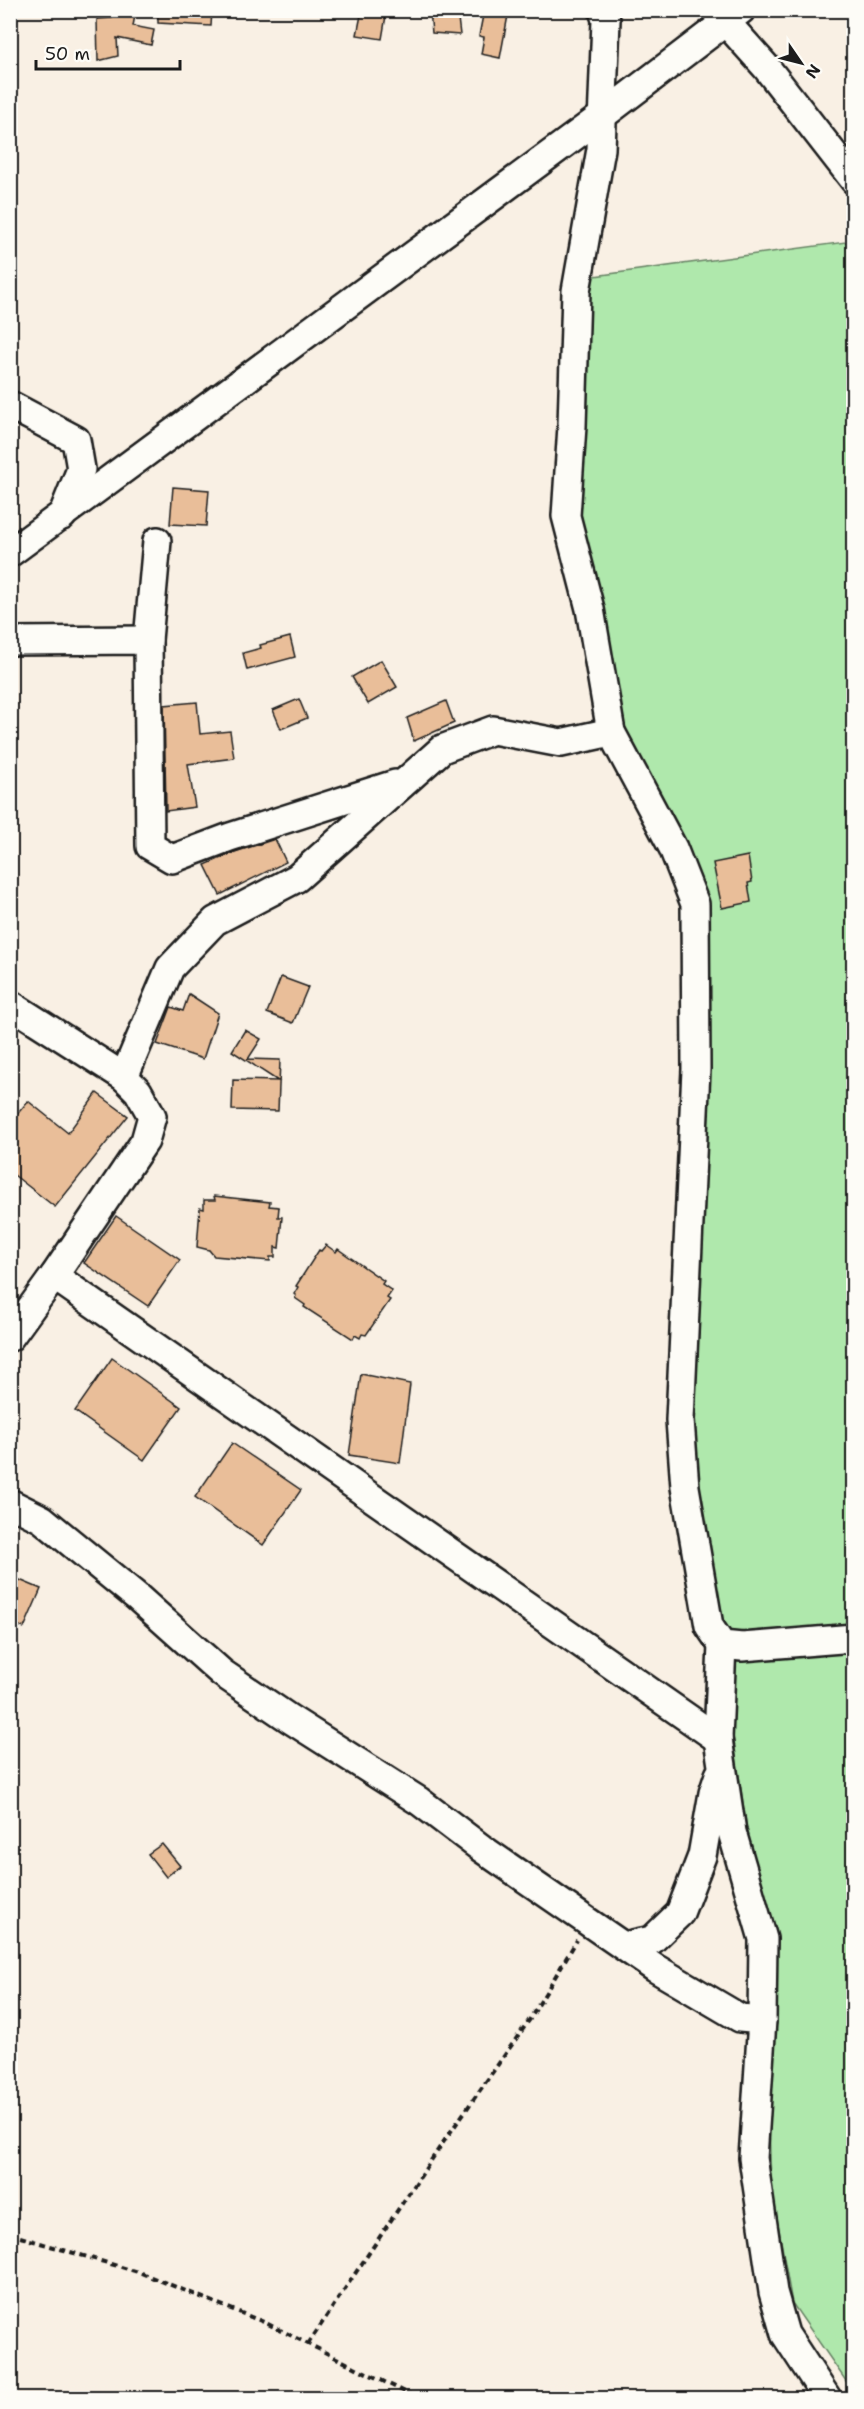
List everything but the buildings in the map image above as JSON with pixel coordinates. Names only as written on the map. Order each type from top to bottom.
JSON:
[{"type":"street","points":[[603,10],[606,20],[601,149],[576,291],[573,426],[566,516],[590,609],[611,732],[673,848],[695,904],[695,1080],[680,1419],[685,1487],[709,1626],[722,1645],[718,1739],[732,1832],[763,1939],[762,2020],[753,2158],[773,2292],[785,2334],[827,2398]]},
{"type":"street","points":[[10,553],[602,116],[727,14],[766,67],[851,173]]},
{"type":"street","points":[[10,405],[76,440],[81,470],[62,516]]},
{"type":"street","points":[[156,541],[148,640],[150,846],[172,859],[241,833],[405,782]]},
{"type":"street","points":[[10,641],[148,640]]},
{"type":"street","points":[[124,1077],[170,968],[215,921],[297,878],[442,749],[494,730],[561,743],[611,732]]},
{"type":"street","points":[[10,1005],[124,1077],[138,1091],[152,1116],[145,1141],[10,1337]]},
{"type":"street","points":[[54,1276],[718,1739]]},
{"type":"street","points":[[10,1503],[42,1520],[136,1596],[222,1673],[419,1801],[481,1848],[655,1968],[740,2018],[762,2020]]},
{"type":"street","points":[[722,1645],[742,1647],[854,1638]]},
{"type":"street","points":[[624,1946],[652,1940],[680,1913],[702,1856],[713,1793],[722,1767]]},
{"type":"path","points":[[308,2344],[440,2147],[530,2019],[588,1922]]},
{"type":"path","points":[[10,2234],[141,2273],[266,2324],[417,2398]]},
{"type":"green space","points":[[853,241],[853,2391],[792,2303],[771,2185],[763,1939],[692,1456],[694,922],[611,732],[580,515],[580,278]]}]
